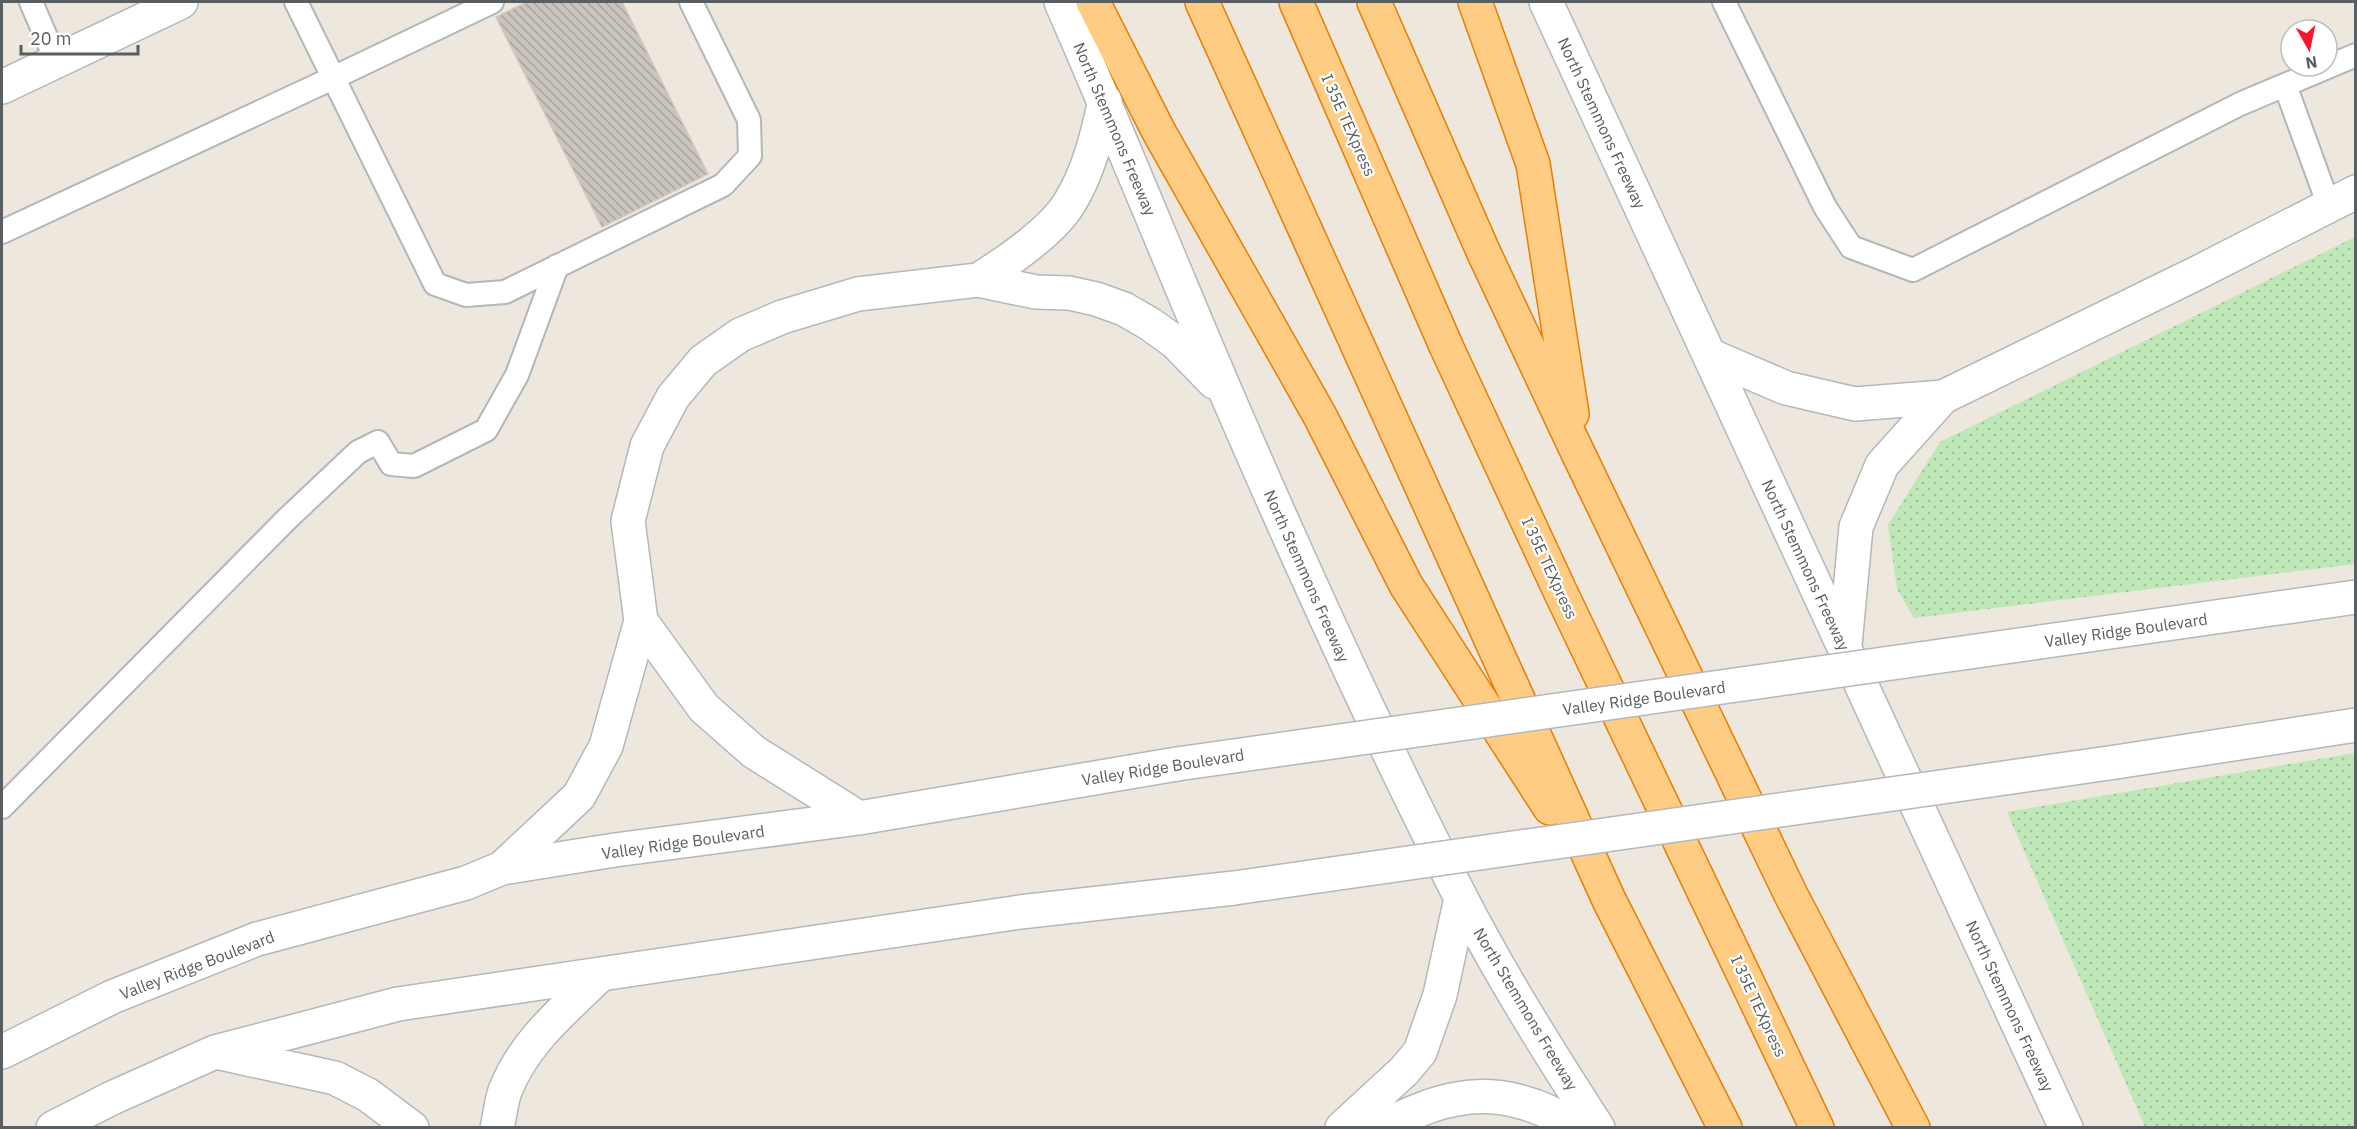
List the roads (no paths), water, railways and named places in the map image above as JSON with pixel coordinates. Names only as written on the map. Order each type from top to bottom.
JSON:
[{"type":"highway","points":[[1093,2],[1160,132],[1320,416],[1406,585],[1609,900]]},
{"type":"highway","points":[[1202,2],[1609,900],[1725,1128]]},
{"type":"highway","name":"I 35E TEXpress","points":[[1296,2],[1446,346],[1560,591],[1817,1128]]},
{"type":"highway","points":[[1374,2],[1482,250],[1577,451],[1791,895],[1913,1128]]},
{"type":"highway","points":[[1474,2],[1533,164],[1577,451]]},
{"type":"main road","points":[[2,87],[181,2]]},
{"type":"main road","name":"North Stemmons Freeway","points":[[1061,2],[1105,101],[1226,394],[1345,663],[1461,898],[1523,1011],[1598,1128]]},
{"type":"main road","name":"North Stemmons Freeway","points":[[1546,2],[2066,1128]]},
{"type":"main road","points":[[978,280],[1025,247],[1069,204],[1094,148],[1105,101]]},
{"type":"main road","points":[[1844,649],[1856,527],[1882,465],[1943,397],[2342,199]]},
{"type":"main road","points":[[502,868],[579,796],[606,746],[641,621],[628,521],[647,446],[673,397],[704,361],[740,335],[782,317],[858,294],[978,280],[1036,292],[1069,293],[1124,309],[1150,324],[1174,342],[1226,394]]},
{"type":"main road","points":[[1709,355],[1786,388],[1855,404],[1943,397]]},
{"type":"main road","name":"Valley Ridge Boulevard","points":[[2,1052],[112,997],[257,939],[466,883],[502,868],[615,850],[859,818],[1177,764],[2355,597]]},
{"type":"main road","points":[[641,621],[704,708],[754,752],[859,818]]},
{"type":"main road","points":[[53,1128],[112,1098],[215,1052],[398,1004],[1020,912],[1234,888],[2116,762],[2355,725]]},
{"type":"main road","points":[[1342,1128],[1404,1071],[1420,1052],[1440,995],[1461,898]]},
{"type":"main road","points":[[497,1128],[504,1093],[519,1061],[538,1035],[601,974]]},
{"type":"main road","points":[[215,1052],[335,1078],[368,1095],[412,1128]]},
{"type":"main road","points":[[1371,1128],[1457,1099],[1488,1097],[1526,1102],[1557,1114],[1576,1128]]},
{"type":"lane","points":[[31,2],[56,60]]},
{"type":"lane","points":[[296,2],[435,284],[466,295],[505,292],[723,185],[750,156],[749,120],[691,2]]},
{"type":"lane","points":[[2,232],[492,2]]},
{"type":"lane","points":[[1725,2],[1825,207],[1851,247],[1913,270],[2240,104],[2355,55]]},
{"type":"lane","points":[[2285,85],[2342,199]]},
{"type":"lane","points":[[2,807],[287,519],[358,452],[378,442],[391,464],[414,466],[486,430],[517,375],[557,266]]}]
